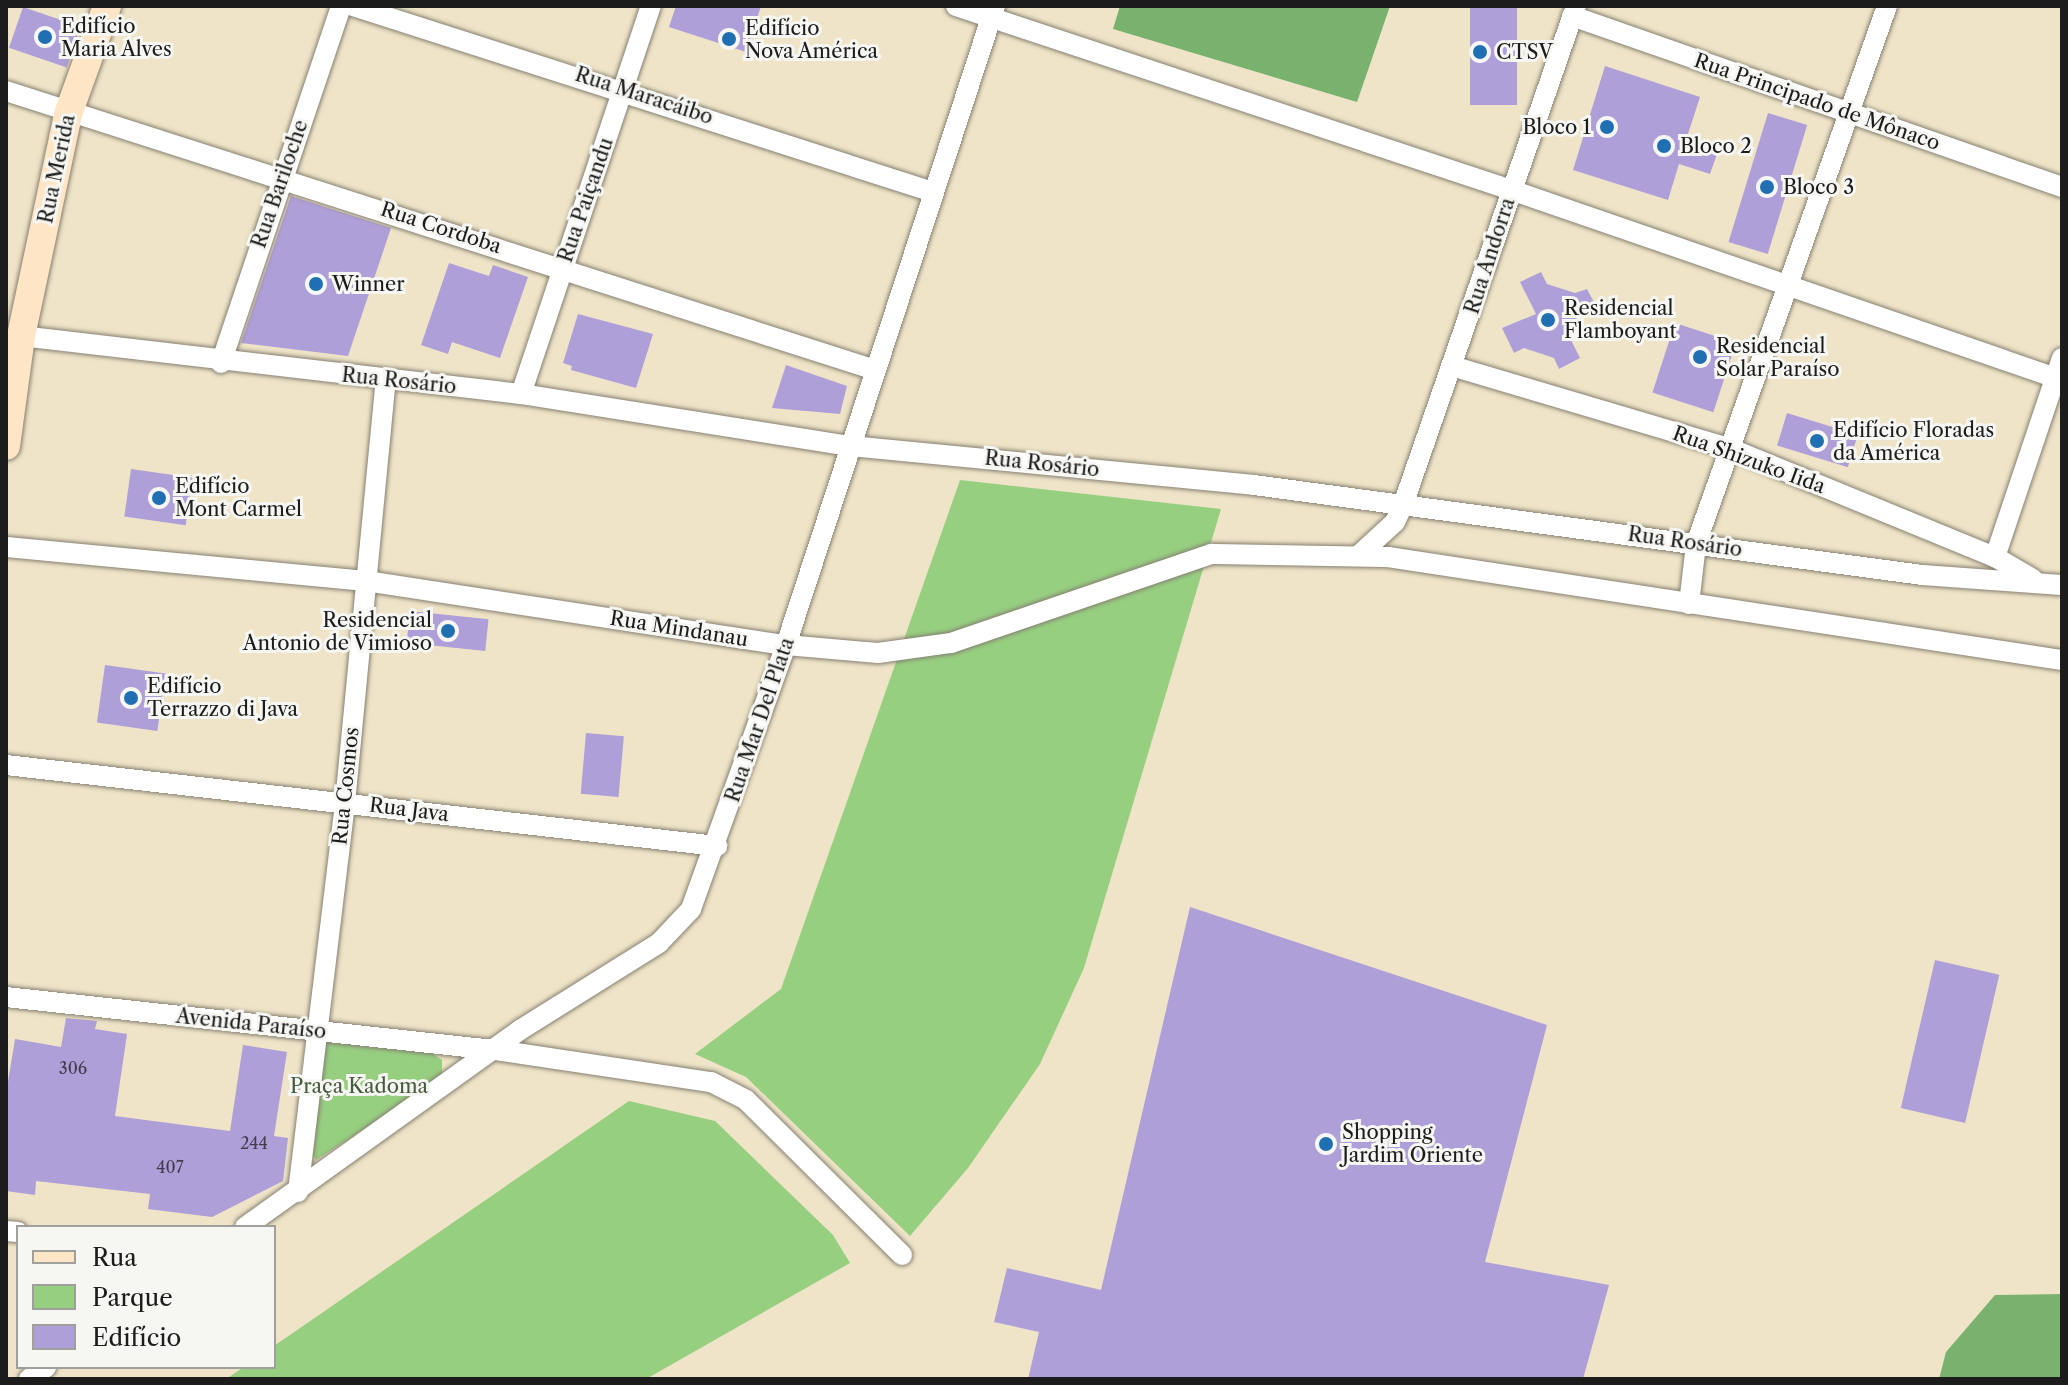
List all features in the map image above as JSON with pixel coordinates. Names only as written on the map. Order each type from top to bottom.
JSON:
[{"type":"street","name":"Rua Merida","points":[[6,446],[21,336],[68,114],[107,6]]},
{"type":"street","name":"Rua Bariloche","points":[[221,363],[341,6]]},
{"type":"street","name":"Rua Maracáibo","points":[[353,6],[624,89],[933,192]]},
{"type":"street","name":"Rua Paiçandu","points":[[521,394],[651,6]]},
{"type":"street","points":[[956,6],[993,12],[1790,285],[2060,372],[1995,557]]},
{"type":"street","points":[[1689,604],[1696,544],[1887,6]]},
{"type":"street","name":"Rua Principado de Mônaco","points":[[1574,11],[2062,187]]},
{"type":"street","name":"Rua Andorra","points":[[1358,556],[1395,522],[1403,505],[1455,367],[1511,190],[1574,11]]},
{"type":"street","name":"Rua Mar Del Plata","points":[[248,1225],[496,1050],[659,943],[691,909],[717,846],[786,645],[993,12]]},
{"type":"street","name":"Rua Cordoba","points":[[6,91],[68,114],[281,177],[875,370]]},
{"type":"street","name":"Rua Rosário","points":[[21,336],[221,363],[521,394],[850,446],[1403,505],[1991,583],[2033,579],[2062,585]]},
{"type":"street","name":"Rua Shizuko Iida","points":[[1455,367],[1729,448],[1995,557],[2033,579]]},
{"type":"street","name":"Rua Cosmos","points":[[298,1192],[315,1030],[345,803],[386,380]]},
{"type":"street","name":"Rua Mindanau","points":[[6,547],[366,581],[786,645],[878,653],[951,643],[1228,551],[1388,557],[2062,660]]},
{"type":"street","name":"Rua Java","points":[[6,765],[717,846]]},
{"type":"street","name":"Avenida Paraíso","points":[[6,997],[496,1050],[711,1082],[746,1100],[902,1255]]},
{"type":"green space","points":[[1120,6],[1390,6],[1357,102],[1113,29]]},
{"type":"green space","points":[[960,480],[1221,509],[1084,968],[1040,1064],[968,1168],[910,1236],[746,1077],[695,1054],[781,989]]},
{"type":"green space","name":"Praça Kadoma","points":[[325,1042],[427,1050],[442,1060],[442,1079],[316,1160],[311,1154]]},
{"type":"green space","points":[[629,1101],[715,1121],[833,1235],[850,1263],[646,1379],[226,1379],[241,1369],[276,1369],[276,1345]]},
{"type":"green space","points":[[2062,1294],[2062,1379],[1939,1379],[1946,1352],[1995,1295]]},
{"type":"building","name":"Edifício Nova América","points":[[676,6],[761,6],[746,52],[669,27]]},
{"type":"building","name":"CTSV","points":[[1470,6],[1517,6],[1517,105],[1470,105]]},
{"type":"building","name":"Edifício Maria Alves","points":[[23,7],[81,27],[67,68],[9,48]]},
{"type":"building","points":[[1605,66],[1700,97],[1686,140],[1718,151],[1710,174],[1679,164],[1668,200],[1573,170]]},
{"type":"building","name":"Bloco 3","points":[[1768,113],[1807,125],[1768,254],[1729,242]]},
{"type":"building","name":"Winner","points":[[291,196],[391,228],[348,356],[241,343]]},
{"type":"building","points":[[449,263],[489,276],[493,265],[528,277],[500,358],[452,342],[448,354],[421,345]]},
{"type":"building","name":"Residencial Flamboyant","points":[[1541,272],[1547,284],[1575,293],[1587,289],[1596,306],[1564,326],[1580,358],[1559,369],[1554,358],[1524,348],[1514,353],[1502,328],[1536,314],[1520,282]]},
{"type":"building","points":[[578,314],[653,334],[636,388],[571,370],[572,366],[563,363]]},
{"type":"building","name":"Residencial Solar Paraíso","points":[[1675,323],[1736,343],[1713,412],[1652,392]]},
{"type":"building","points":[[786,365],[847,386],[840,414],[772,408]]},
{"type":"building","name":"Edifício Floradas da América","points":[[1787,413],[1858,435],[1848,467],[1777,446]]},
{"type":"building","name":"Edifício Mont Carmel","points":[[131,469],[192,478],[186,525],[124,517]]},
{"type":"building","name":"Residencial Antonio de Vimioso","points":[[410,611],[489,619],[485,651],[407,643]]},
{"type":"building","name":"Edifício Terrazzo di Java","points":[[105,665],[165,673],[157,731],[97,722]]},
{"type":"building","points":[[586,733],[624,736],[619,797],[581,794]]},
{"type":"building","name":"Shopping Jardim Oriente","points":[[1190,907],[1547,1025],[1485,1262],[1609,1285],[1583,1379],[1028,1379],[1039,1332],[994,1322],[1007,1268],[1101,1290]]},
{"type":"building","points":[[1935,960],[1999,975],[1965,1123],[1901,1108]]},
{"type":"building","points":[[66,1018],[97,1021],[95,1029],[127,1034],[115,1116],[230,1131],[243,1045],[287,1052],[274,1136],[288,1138],[283,1181],[212,1217],[148,1209],[150,1194],[36,1181],[35,1195],[6,1191],[6,1094],[15,1039],[61,1047]]},
{"type":"place","name":"Edifício Maria Alves","points":[[45,37]]},
{"type":"place","name":"Edifício Nova América","points":[[729,39]]},
{"type":"place","name":"CTSV","points":[[1480,52]]},
{"type":"place","name":"Bloco 1","points":[[1607,127]]},
{"type":"place","name":"Bloco 2","points":[[1664,146]]},
{"type":"place","name":"Bloco 3","points":[[1767,187]]},
{"type":"place","name":"Winner","points":[[316,284]]},
{"type":"place","name":"Residencial Flamboyant","points":[[1548,320]]},
{"type":"place","name":"Residencial Solar Paraíso","points":[[1700,357]]},
{"type":"place","name":"Edifício Floradas da América","points":[[1817,441]]},
{"type":"place","name":"Edifício Mont Carmel","points":[[159,498]]},
{"type":"place","name":"Residencial Antonio de Vimioso","points":[[448,631]]},
{"type":"place","name":"Edifício Terrazzo di Java","points":[[131,698]]},
{"type":"place","name":"Shopping Jardim Oriente","points":[[1326,1144]]}]
